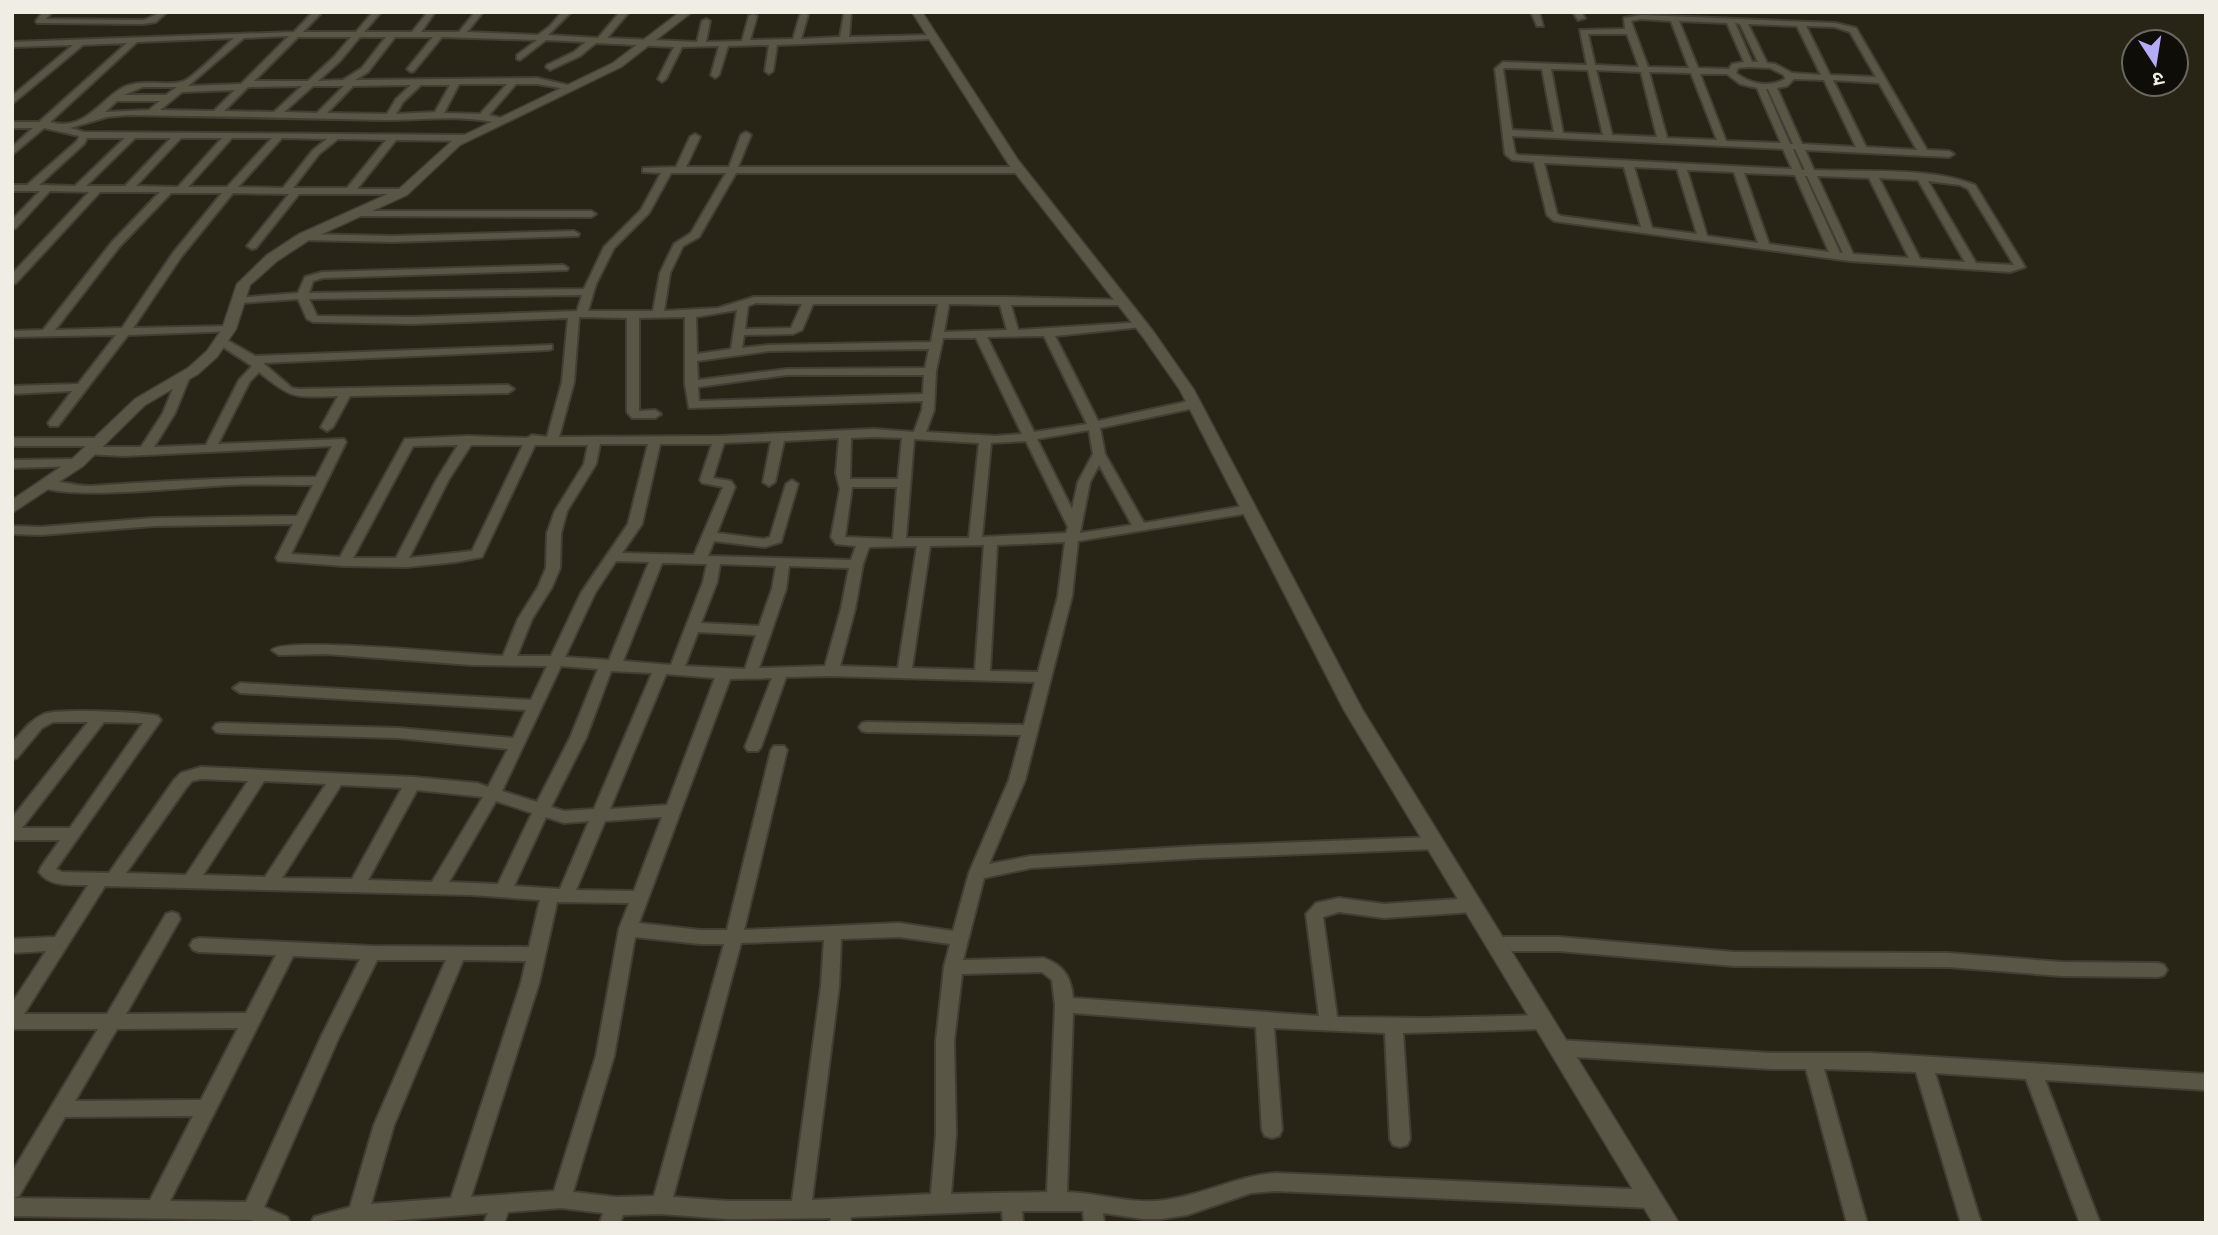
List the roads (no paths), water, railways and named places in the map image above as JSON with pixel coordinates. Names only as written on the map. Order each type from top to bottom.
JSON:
[{"type":"street","points":[[48,12],[40,21],[149,21],[163,12]]},
{"type":"street","points":[[69,43],[104,12]]},
{"type":"street","points":[[216,114],[299,34],[318,12]]},
{"type":"street","points":[[276,115],[337,60],[377,12]]},
{"type":"street","points":[[462,34],[479,12]]},
{"type":"street","points":[[520,57],[553,29],[567,12]]},
{"type":"street","points":[[550,67],[598,40],[625,12]]},
{"type":"street","points":[[17,502],[77,463],[141,402],[184,376],[212,354],[229,329],[244,284],[272,258],[304,237],[403,192],[456,143],[617,65],[687,12]]},
{"type":"street","points":[[917,12],[1020,170],[1141,324],[1194,404],[1353,709],[1667,1223]]},
{"type":"street","points":[[1535,12],[1540,24]]},
{"type":"street","points":[[414,35],[432,13]]},
{"type":"street","points":[[844,41],[848,14]]},
{"type":"street","points":[[796,42],[804,15]]},
{"type":"street","points":[[745,43],[753,16]]},
{"type":"street","points":[[1663,141],[1644,68],[1627,20],[1631,18],[1735,19],[1851,28],[1924,153]]},
{"type":"street","points":[[1674,19],[1723,144]]},
{"type":"street","points":[[1735,19],[1749,64]]},
{"type":"street","points":[[1735,19],[1764,65]]},
{"type":"street","points":[[701,44],[706,21]]},
{"type":"street","points":[[1800,23],[1862,149]]},
{"type":"street","points":[[1608,138],[1583,32],[1630,31]]},
{"type":"street","points":[[12,52],[17,45],[299,34],[462,34],[680,44],[932,37]]},
{"type":"street","points":[[151,113],[243,35]]},
{"type":"street","points":[[320,116],[349,82],[365,70],[392,35]]},
{"type":"street","points":[[411,69],[439,35]]},
{"type":"street","points":[[12,152],[135,40]]},
{"type":"street","points":[[12,101],[80,43]]},
{"type":"street","points":[[769,71],[773,43]]},
{"type":"street","points":[[662,79],[680,44]]},
{"type":"street","points":[[715,75],[724,44]]},
{"type":"street","points":[[1538,160],[1555,218],[1850,258],[2017,269],[2020,265],[1969,185],[1960,181],[1513,157],[1499,69],[1506,64],[1730,72],[1738,80],[1760,86],[1785,84],[1790,80],[1790,76]]},
{"type":"street","points":[[1730,72],[1735,66],[1749,64],[1781,69],[1790,76],[1881,80]]},
{"type":"street","points":[[1546,65],[1559,136]]},
{"type":"street","points":[[91,119],[131,85],[537,80],[572,87]]},
{"type":"street","points":[[482,117],[514,81]]},
{"type":"street","points":[[438,115],[456,82]]},
{"type":"street","points":[[390,117],[399,101],[418,83]]},
{"type":"street","points":[[1760,86],[1836,256]]},
{"type":"street","points":[[1771,86],[1850,258]]},
{"type":"street","points":[[113,98],[168,98]]},
{"type":"street","points":[[61,128],[115,113],[390,117],[438,115],[482,117],[502,121]]},
{"type":"street","points":[[12,125],[43,125],[84,135],[466,138]]},
{"type":"street","points":[[1509,133],[1949,154]]},
{"type":"street","points":[[30,188],[81,142],[84,135]]},
{"type":"street","points":[[76,190],[133,135]]},
{"type":"street","points":[[180,190],[229,135]]},
{"type":"street","points":[[54,423],[126,330],[177,255],[230,190],[281,135]]},
{"type":"street","points":[[658,312],[665,274],[677,249],[695,234],[732,171],[746,135]]},
{"type":"street","points":[[127,190],[178,136]]},
{"type":"street","points":[[350,191],[393,136]]},
{"type":"street","points":[[252,246],[316,152],[335,137]]},
{"type":"street","points":[[679,171],[695,137]]},
{"type":"street","points":[[1628,164],[1647,230]]},
{"type":"street","points":[[1681,167],[1703,238]]},
{"type":"street","points":[[1738,169],[1765,247]]},
{"type":"street","points":[[646,170],[1020,170]]},
{"type":"street","points":[[552,440],[568,382],[578,314],[609,247],[645,211],[667,171]]},
{"type":"street","points":[[1873,176],[1917,263]]},
{"type":"street","points":[[1922,179],[1973,267]]},
{"type":"street","points":[[12,188],[403,192]]},
{"type":"street","points":[[14,223],[48,188]]},
{"type":"street","points":[[12,281],[96,190]]},
{"type":"street","points":[[47,332],[116,244],[168,190]]},
{"type":"street","points":[[355,214],[591,214]]},
{"type":"street","points":[[304,237],[393,239],[574,234]]},
{"type":"street","points":[[564,268],[322,275],[309,279],[302,296],[313,319],[343,321],[690,312],[743,307],[754,300],[1123,302]]},
{"type":"street","points":[[240,300],[302,296],[588,292]]},
{"type":"street","points":[[739,332],[793,331],[798,328],[808,299]]},
{"type":"street","points":[[899,542],[904,483],[913,435],[928,410],[930,371],[944,300]]},
{"type":"street","points":[[1004,300],[1014,334]]},
{"type":"street","points":[[736,352],[743,307]]},
{"type":"street","points":[[690,312],[691,401],[699,406],[928,397]]},
{"type":"street","points":[[634,313],[633,412],[636,415],[655,414]]},
{"type":"street","points":[[691,358],[793,347],[1048,333],[1141,324]]},
{"type":"street","points":[[12,334],[229,329]]},
{"type":"street","points":[[1048,333],[1094,426],[1099,454],[1140,527]]},
{"type":"street","points":[[980,335],[1073,532]]},
{"type":"street","points":[[221,341],[256,363],[292,392],[508,389]]},
{"type":"street","points":[[256,363],[548,347]]},
{"type":"street","points":[[211,446],[256,363]]},
{"type":"street","points":[[691,384],[787,372],[930,371]]},
{"type":"street","points":[[146,450],[169,413],[184,376]]},
{"type":"street","points":[[12,390],[81,387]]},
{"type":"street","points":[[327,427],[346,392]]},
{"type":"street","points":[[344,562],[409,442],[532,439],[654,442],[845,435],[985,439],[1030,436],[1094,426],[1194,404]]},
{"type":"street","points":[[845,435],[842,473],[845,483],[838,537],[841,541],[991,541],[1140,527],[1250,509]]},
{"type":"street","points":[[769,482],[778,438]]},
{"type":"street","points":[[12,442],[146,450],[340,442],[283,558],[344,562],[401,561],[477,554],[532,439]]},
{"type":"street","points":[[975,541],[985,439]]},
{"type":"street","points":[[401,561],[443,480],[468,440]]},
{"type":"street","points":[[698,560],[729,487],[727,484],[706,480],[719,440]]},
{"type":"street","points":[[508,660],[525,619],[553,568],[554,533],[561,511],[590,464],[595,441]]},
{"type":"street","points":[[436,889],[492,795],[588,593],[635,524],[654,442]]},
{"type":"street","points":[[940,1203],[946,1134],[945,1041],[953,967],[978,873],[1017,780],[1065,596],[1073,532],[1084,482],[1099,454]]},
{"type":"street","points":[[12,464],[77,463]]},
{"type":"street","points":[[46,485],[84,490],[230,481],[320,481]]},
{"type":"street","points":[[845,483],[904,483]]},
{"type":"street","points":[[709,536],[765,542],[776,539],[792,484]]},
{"type":"street","points":[[12,530],[41,531],[154,522],[301,520]]},
{"type":"street","points":[[904,673],[924,541]]},
{"type":"street","points":[[982,676],[991,541]]},
{"type":"street","points":[[831,671],[848,608],[856,564],[864,543]]},
{"type":"street","points":[[614,557],[856,564]]},
{"type":"street","points":[[503,891],[578,738],[657,559]]},
{"type":"street","points":[[458,1207],[530,983],[535,954],[557,895],[669,670],[694,627],[710,582],[714,561]]},
{"type":"street","points":[[750,674],[779,589],[783,563]]},
{"type":"street","points":[[694,627],[766,631]]},
{"type":"street","points":[[279,650],[326,649],[555,661],[724,674],[831,671],[1042,677]]},
{"type":"street","points":[[753,747],[781,673]]},
{"type":"street","points":[[561,1199],[605,1056],[628,929],[724,674]]},
{"type":"street","points":[[240,688],[534,705]]},
{"type":"street","points":[[12,832],[100,717]]},
{"type":"street","points":[[12,754],[42,719],[140,717],[153,720],[47,872],[60,878],[639,897]]},
{"type":"street","points":[[867,727],[1029,730]]},
{"type":"street","points":[[221,728],[398,733],[517,744]]},
{"type":"street","points":[[661,1205],[734,937],[779,750]]},
{"type":"street","points":[[12,1020],[61,943],[187,777],[201,773],[260,775],[477,789],[564,817],[672,811]]},
{"type":"street","points":[[190,882],[260,775]]},
{"type":"street","points":[[269,885],[337,779]]},
{"type":"street","points":[[356,887],[413,783]]},
{"type":"street","points":[[12,832],[74,834]]},
{"type":"street","points":[[978,873],[1031,862],[1056,860],[1434,843]]},
{"type":"street","points":[[1329,1024],[1314,914],[1322,908],[1339,905],[1384,911],[1472,905]]},
{"type":"street","points":[[12,1190],[172,919]]},
{"type":"street","points":[[628,929],[700,937],[899,930],[959,939]]},
{"type":"street","points":[[802,1210],[830,986],[833,932]]},
{"type":"street","points":[[12,946],[61,943]]},
{"type":"street","points":[[1495,944],[1559,944],[1734,959],[1948,960],[2062,969],[2158,970]]},
{"type":"street","points":[[199,945],[372,953],[535,954]]},
{"type":"street","points":[[155,1210],[288,948]]},
{"type":"street","points":[[252,1212],[330,1037],[372,953]]},
{"type":"street","points":[[358,1214],[384,1125],[440,999],[457,953]]},
{"type":"street","points":[[953,967],[1043,965],[1055,969],[1063,985],[1057,1201]]},
{"type":"street","points":[[1064,1005],[1147,1008],[1329,1024],[1394,1026],[1543,1022]]},
{"type":"street","points":[[1264,1019],[1272,1130]]},
{"type":"street","points":[[12,1020],[253,1020]]},
{"type":"street","points":[[1394,1026],[1400,1139]]},
{"type":"street","points":[[1559,1048],[1771,1061],[1923,1064],[2206,1082]]},
{"type":"street","points":[[1813,1061],[1857,1223]]},
{"type":"street","points":[[1923,1064],[1971,1223]]},
{"type":"street","points":[[2032,1071],[2090,1223]]},
{"type":"street","points":[[61,1109],[207,1108]]},
{"type":"street","points":[[321,1223],[358,1214],[561,1199],[613,1214],[661,1205],[726,1216],[802,1210],[842,1215],[940,1203],[1057,1201],[1093,1202],[1143,1210],[1161,1210],[1187,1206],[1251,1184],[1276,1181],[1652,1199]]},
{"type":"street","points":[[1012,1202],[1013,1223]]},
{"type":"street","points":[[1093,1202],[1094,1223]]},
{"type":"street","points":[[494,1223],[502,1203]]},
{"type":"street","points":[[12,1208],[252,1212],[280,1223]]}]
